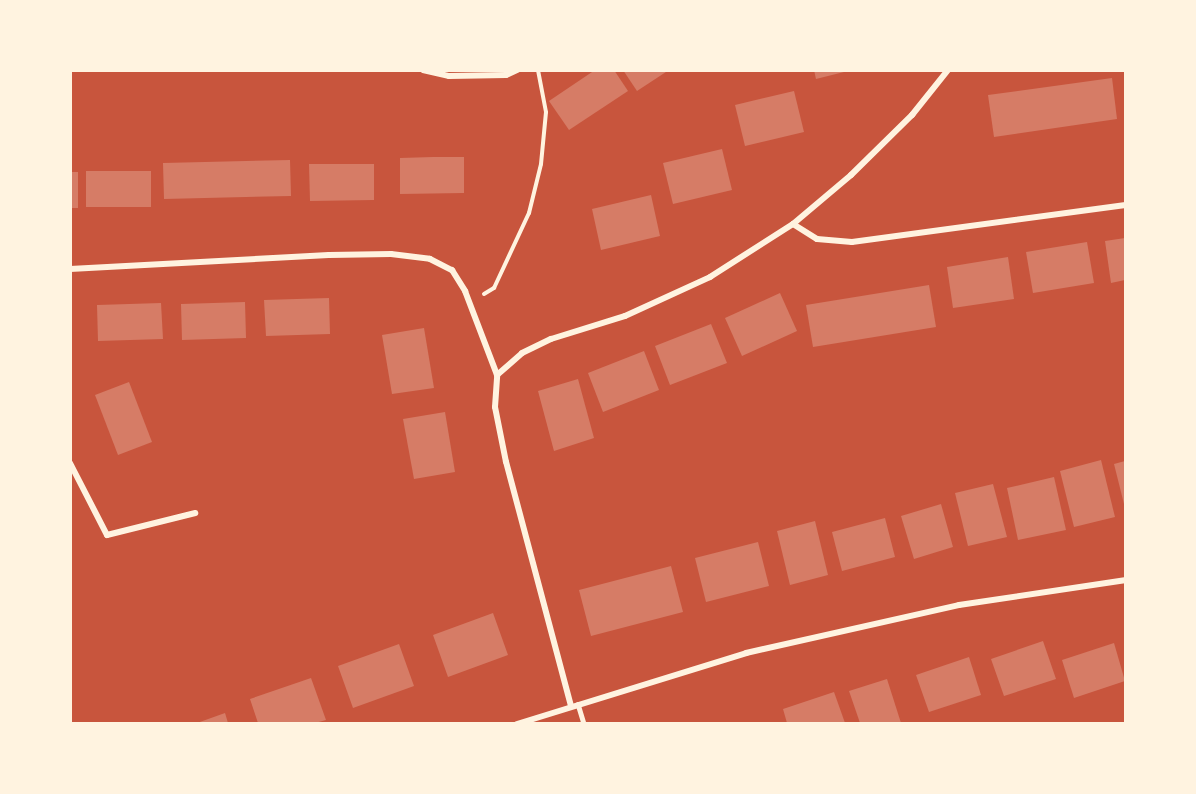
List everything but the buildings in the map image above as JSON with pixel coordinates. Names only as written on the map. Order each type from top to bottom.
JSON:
[{"type":"street","points":[[423,70],[449,76],[506,75],[517,70]]},
{"type":"street","points":[[497,375],[522,353],[550,339],[625,316],[710,277],[793,224],[851,175],[912,115],[948,70]]},
{"type":"street","points":[[793,224],[818,239],[852,243],[1125,206]]},
{"type":"street","points":[[70,269],[392,254],[430,259],[452,270],[470,303],[497,375],[495,407],[506,462],[574,705]]},
{"type":"street","points":[[70,463],[107,535],[195,513]]},
{"type":"street","points":[[517,723],[746,653],[958,605],[1125,580]]},
{"type":"lane","points":[[574,705],[584,723]]},
{"type":"path","points":[[470,303],[494,288],[529,213],[541,164],[546,112],[538,70]]}]
